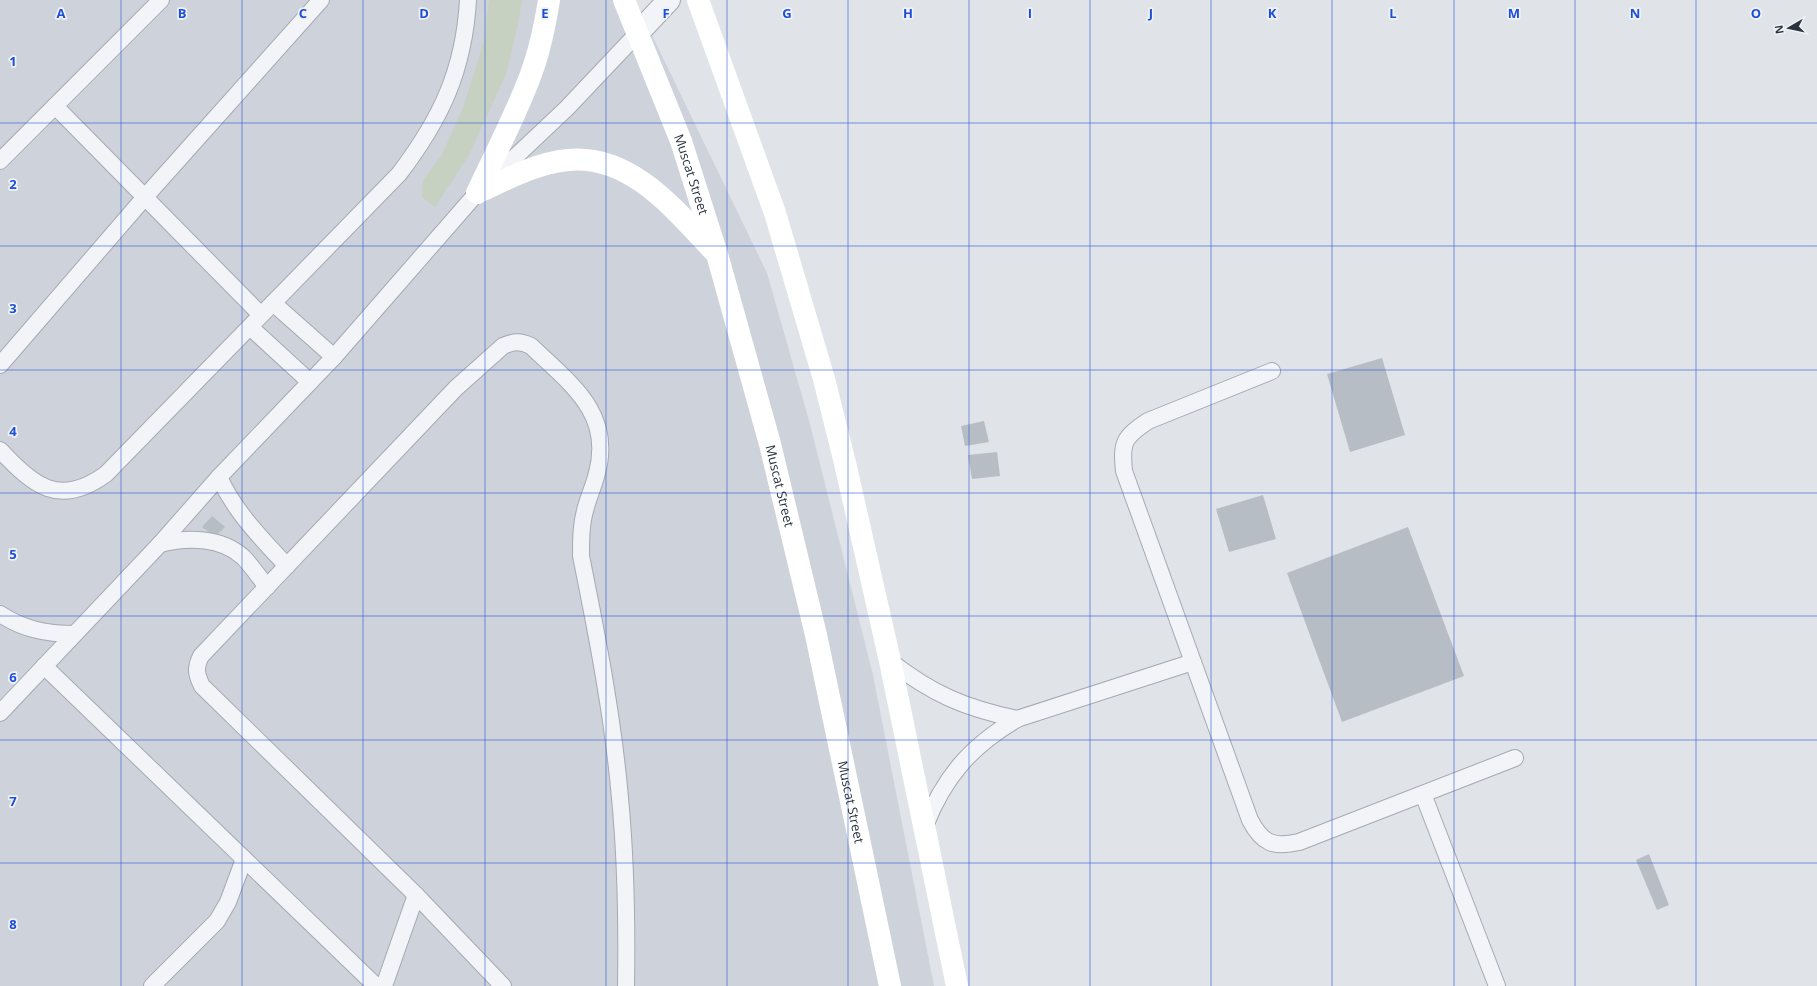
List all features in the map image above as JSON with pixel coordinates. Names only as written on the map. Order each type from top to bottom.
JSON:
[{"type":"street","points":[[477,193],[531,73],[544,29],[549,0]]},
{"type":"street","name":"Muscat Street","points":[[624,0],[681,141],[717,254],[770,444],[816,635],[890,986]]},
{"type":"street","points":[[637,34],[669,0]]},
{"type":"street","points":[[698,0],[775,213],[800,296],[845,463],[890,661],[957,986]]},
{"type":"street","points":[[477,193],[511,177],[541,166],[568,160],[596,161],[623,170],[646,185],[666,202],[717,254]]},
{"type":"lane","points":[[0,161],[160,0]]},
{"type":"lane","points":[[0,365],[145,197],[321,0]]},
{"type":"lane","points":[[0,450],[20,472],[32,482],[47,488],[62,491],[78,489],[92,483],[106,474],[400,174],[420,148],[437,119],[461,57],[467,21],[468,0]]},
{"type":"lane","points":[[0,713],[160,544],[219,477],[334,357],[477,193],[567,108],[637,34]]},
{"type":"lane","points":[[55,106],[261,315]]},
{"type":"lane","points":[[273,303],[334,357]]},
{"type":"lane","points":[[250,327],[310,382]]},
{"type":"lane","points":[[503,986],[416,895],[202,686],[197,676],[196,666],[200,656],[456,388],[503,346],[512,342],[523,342],[531,346],[585,399],[596,421],[600,434],[601,453],[593,488],[585,508],[581,532],[581,556],[612,730],[620,796],[625,857],[626,986]]},
{"type":"lane","points":[[1272,371],[1148,421],[1131,432],[1122,450],[1124,471],[1250,820],[1257,834],[1269,842],[1284,846],[1299,842],[1515,758]]},
{"type":"lane","points":[[219,477],[227,495],[238,511],[286,566]]},
{"type":"lane","points":[[160,544],[176,540],[193,539],[211,542],[227,547],[242,557],[266,586]]},
{"type":"lane","points":[[0,614],[10,621],[31,629],[52,634],[74,634]]},
{"type":"lane","points":[[890,661],[912,678],[949,699],[989,713],[1017,719]]},
{"type":"lane","points":[[925,826],[934,804],[943,788],[960,764],[983,741],[1017,719],[1193,662]]},
{"type":"lane","points":[[44,666],[376,986]]},
{"type":"lane","points":[[1423,794],[1497,986]]},
{"type":"lane","points":[[152,986],[217,921],[228,902],[244,859]]},
{"type":"lane","points":[[384,986],[416,895]]},
{"type":"shaded area","points":[[0,0],[635,0],[767,273],[810,424],[873,675],[934,986],[0,986]]},
{"type":"green space","points":[[489,0],[522,0],[506,74],[469,155],[435,207],[422,197],[423,181],[442,154],[463,108],[484,41]]},
{"type":"building","points":[[1382,358],[1405,435],[1350,452],[1327,374]]},
{"type":"building","points":[[984,421],[989,442],[965,446],[961,426]]},
{"type":"building","points":[[997,452],[1000,476],[972,479],[968,455]]},
{"type":"building","points":[[1263,495],[1276,539],[1229,552],[1216,509]]},
{"type":"building","points":[[212,516],[225,527],[215,537],[202,527]]},
{"type":"building","points":[[1408,527],[1464,676],[1342,722],[1287,573]]},
{"type":"building","points":[[1649,854],[1669,905],[1657,910],[1636,860]]}]
